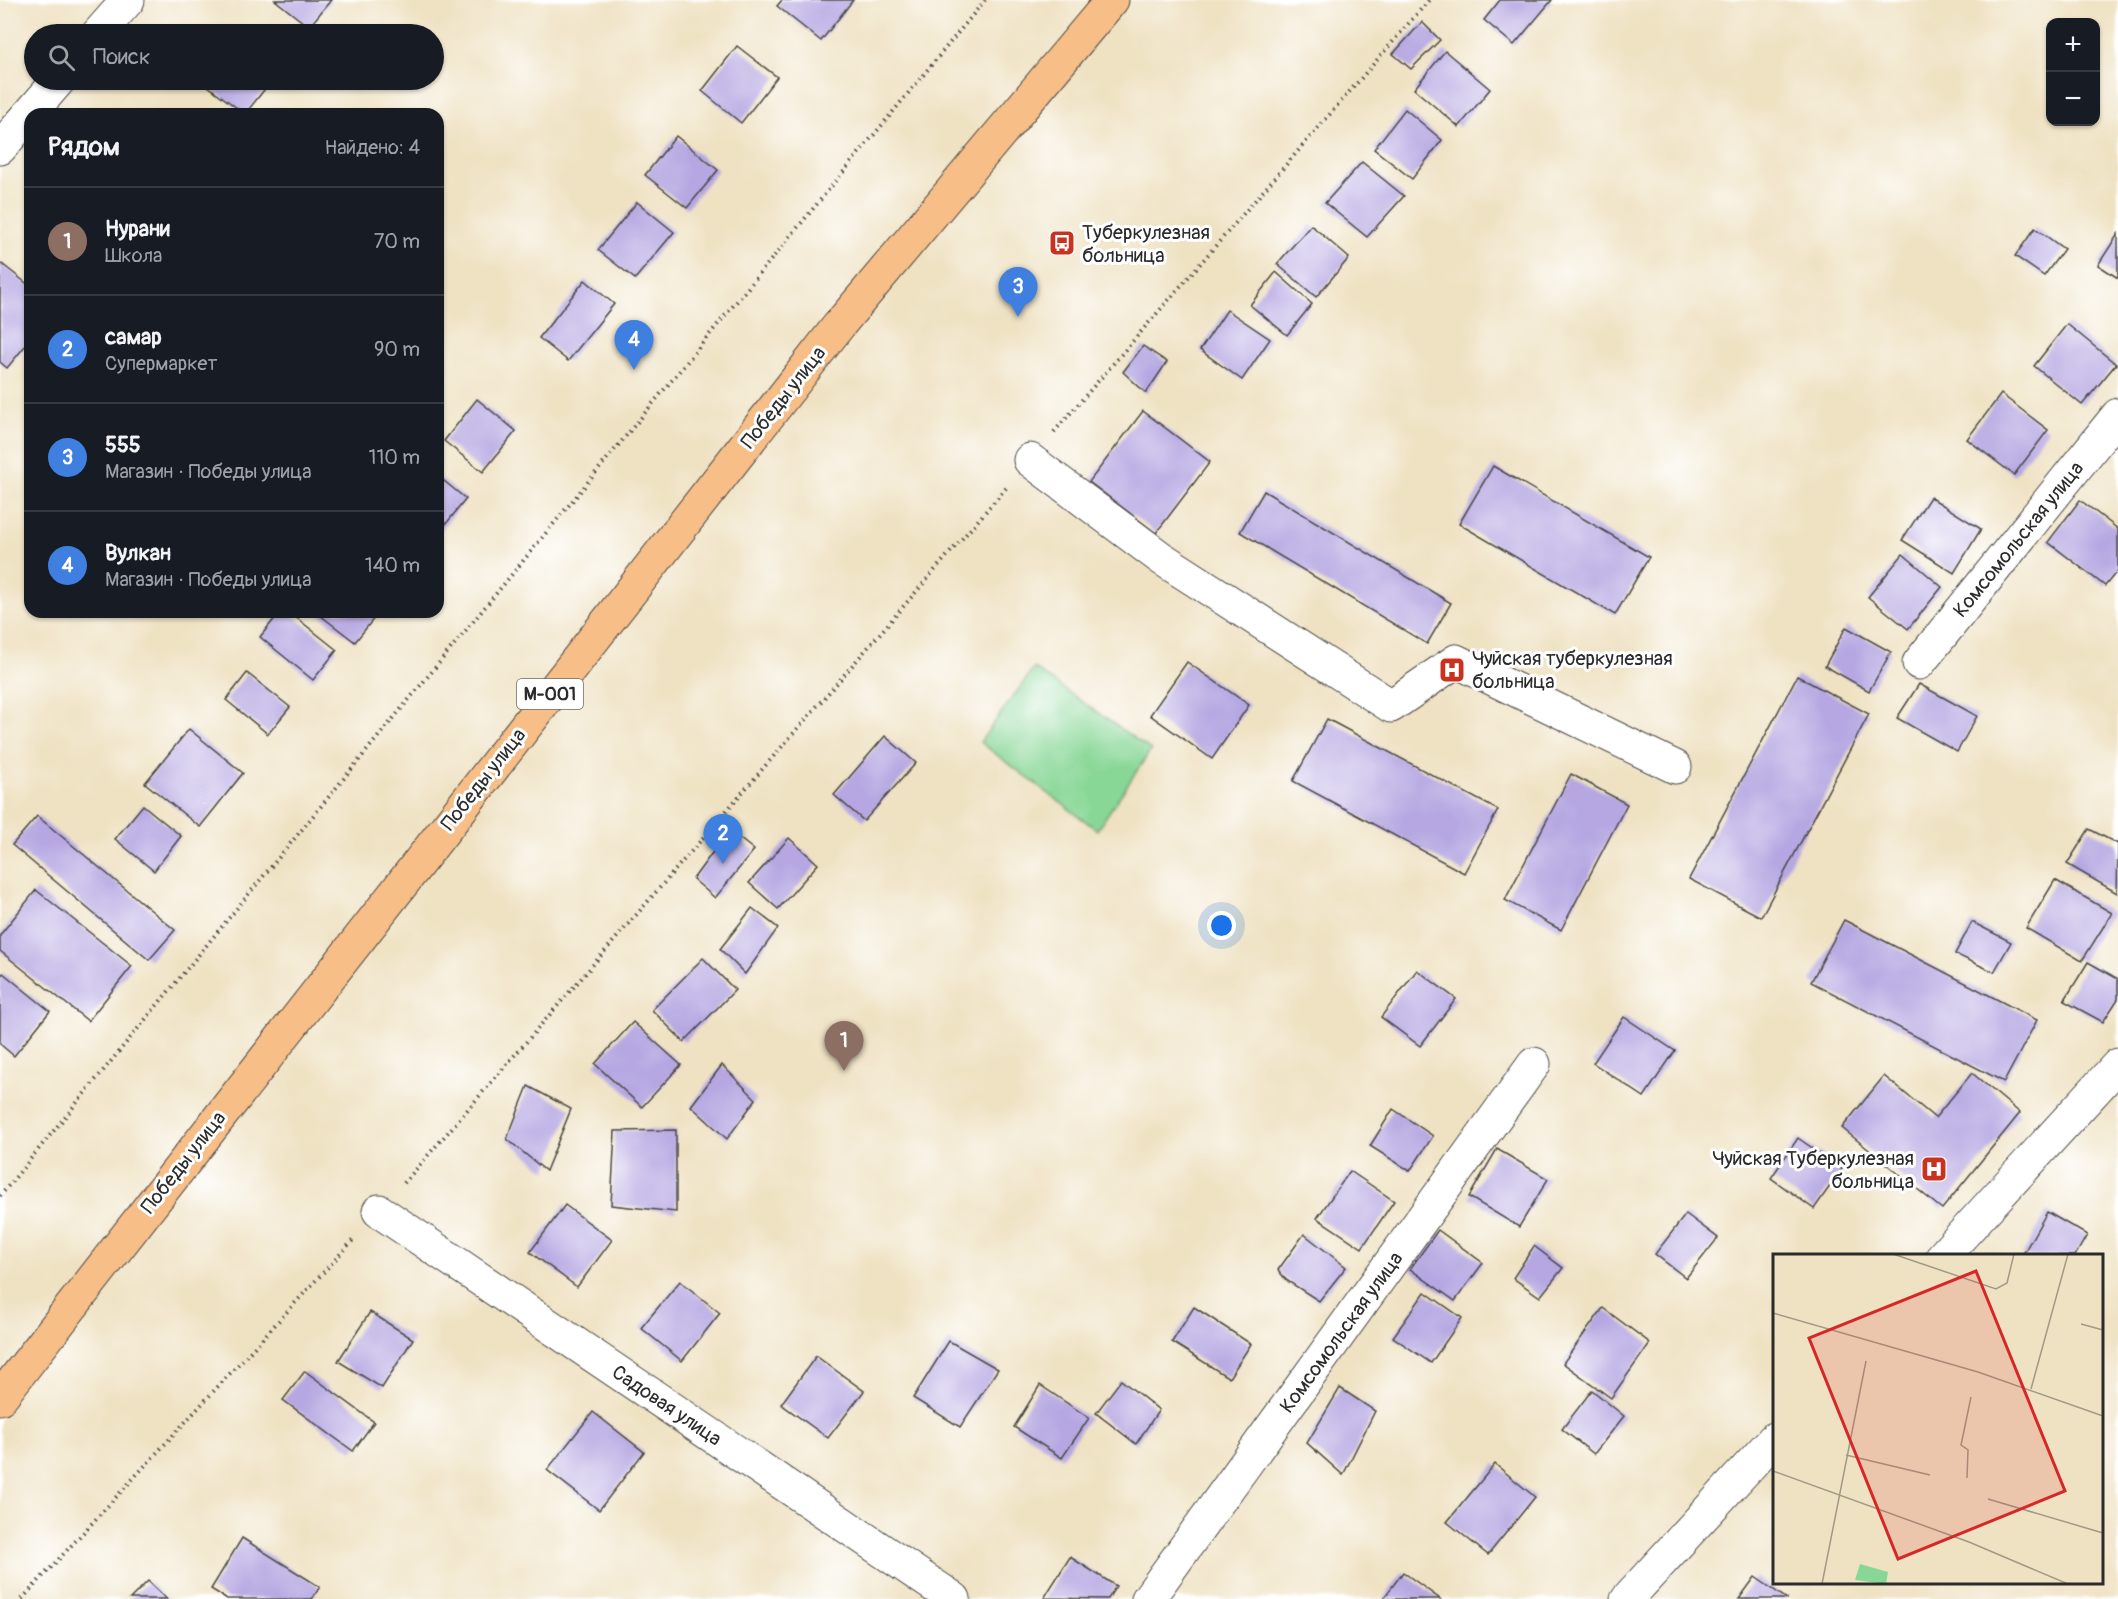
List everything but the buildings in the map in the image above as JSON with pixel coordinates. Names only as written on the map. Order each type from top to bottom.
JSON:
[{"type":"main road","name":"Победы улица","points":[[0,1398],[840,324],[1112,0]]},
{"type":"street","points":[[107,24],[128,0]]},
{"type":"street","points":[[35,108],[50,90]]},
{"type":"street","points":[[0,148],[24,120]]},
{"type":"street","name":"Комсомольская улица","points":[[1919,663],[2118,415]]},
{"type":"street","points":[[1030,460],[1161,558],[1391,706],[1456,661],[1675,767]]},
{"type":"street","name":"Комсомольская улица","points":[[1148,1599],[1534,1064]]},
{"type":"street","points":[[1945,1254],[2118,1065]]},
{"type":"street","name":"Садовая улица","points":[[379,1211],[954,1599]]},
{"type":"street","points":[[1628,1599],[1773,1440]]},
{"type":"path","points":[[0,1196],[985,0]]},
{"type":"path","points":[[22,1599],[379,1211],[1429,0]]},
{"type":"green space","points":[[1034,668],[1151,750],[1097,830],[980,742]]},
{"type":"place","name":"Туберкулезная больница","points":[[1062,243]]},
{"type":"place","name":"555","points":[[1018,317]]},
{"type":"place","name":"Вулкан","points":[[634,370]]},
{"type":"place","name":"Чуйская туберкулезная больница","points":[[1452,670]]},
{"type":"place","name":"самар","points":[[723,864]]},
{"type":"place","name":"Нурани","points":[[844,1071]]},
{"type":"place","name":"Чуйская Туберкулезная больница","points":[[1934,1169]]}]
